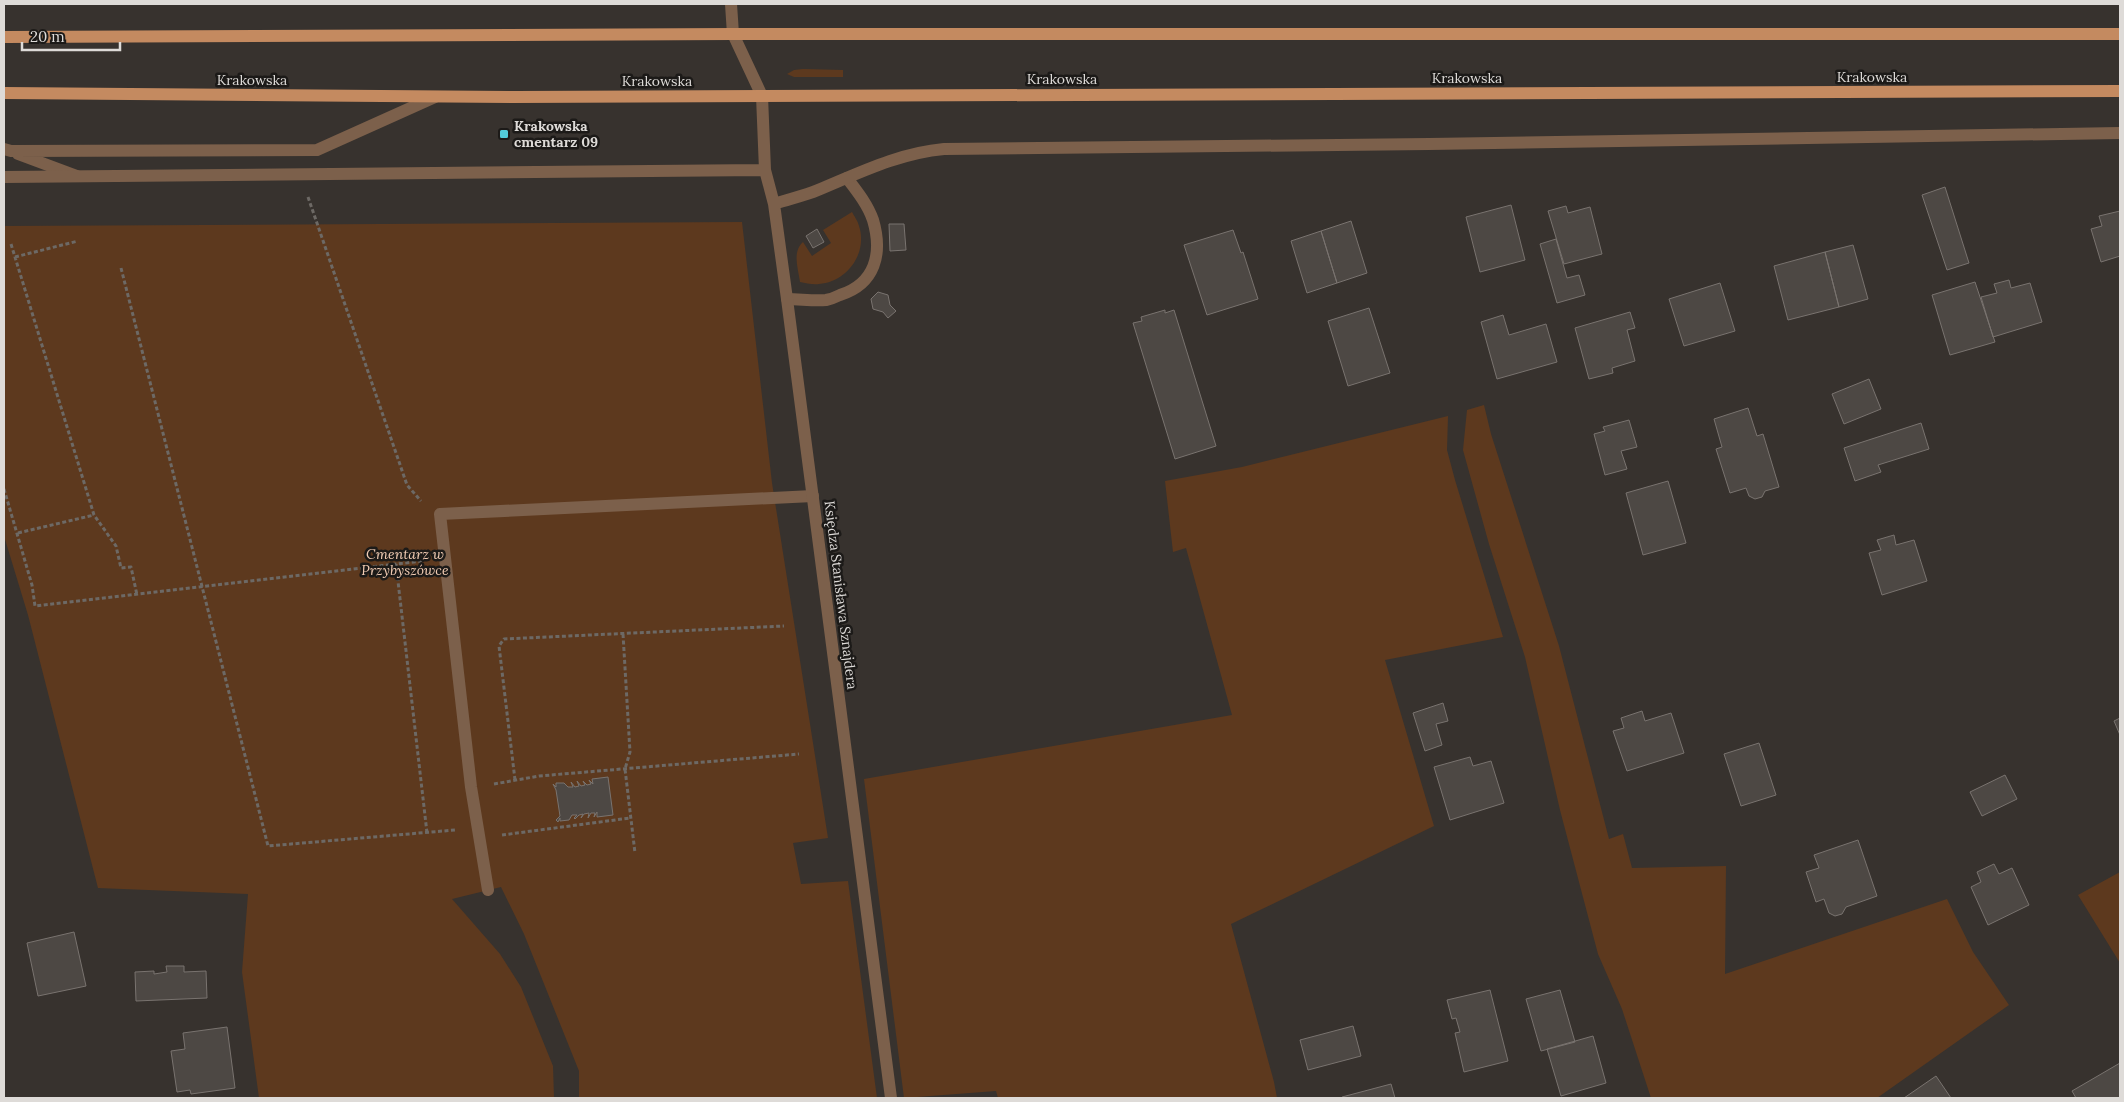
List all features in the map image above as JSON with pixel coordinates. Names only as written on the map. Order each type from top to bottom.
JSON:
[{"type":"main road","points":[[4,37],[733,34],[2120,34]]},
{"type":"main road","name":"Krakowska","points":[[4,93],[762,96],[2120,91]]},
{"type":"street","points":[[731,4],[733,34],[762,96]]},
{"type":"street","points":[[8,150],[317,150],[435,96]]},
{"type":"street","name":"Księdza Stanisława Sznajdera","points":[[762,96],[764,170],[774,204],[891,1098]]},
{"type":"street","points":[[774,204],[816,191],[898,158],[923,151],[944,149],[1439,144],[2120,133]]},
{"type":"street","points":[[8,150],[78,176]]},
{"type":"street","points":[[4,177],[764,170]]},
{"type":"street","points":[[787,299],[827,300],[854,291],[872,272],[876,251],[873,219],[864,202],[847,178]]},
{"type":"street","points":[[488,890],[471,787],[440,514],[813,496]]},
{"type":"path","points":[[304,174],[304,186],[407,484],[421,501],[440,514]]},
{"type":"path","points":[[14,257],[78,241]]},
{"type":"path","points":[[11,244],[94,516],[116,546],[121,568],[131,567],[137,595]]},
{"type":"path","points":[[121,268],[268,846],[427,833],[478,833],[630,818]]},
{"type":"path","points":[[4,489],[32,585],[35,606],[445,558]]},
{"type":"path","points":[[18,533],[94,516]]},
{"type":"path","points":[[396,564],[427,833]]},
{"type":"path","points":[[516,780],[499,646],[504,639],[784,626]]},
{"type":"path","points":[[622,634],[630,752],[625,769],[636,853]]},
{"type":"path","points":[[471,787],[516,780],[625,769],[799,754]]},
{"type":"green space","points":[[794,70],[843,70],[843,77],[794,77],[787,74]]},
{"type":"green space","points":[[852,212],[861,236],[858,256],[853,264],[838,278],[829,282],[814,284],[800,282],[797,255],[800,246],[803,242],[812,256],[831,243],[823,230]]},
{"type":"green space","name":"Cmentarz w Przybyszówce","points":[[742,222],[772,483],[828,838],[793,843],[801,884],[848,881],[877,1098],[579,1098],[579,1071],[524,934],[501,887],[452,899],[500,954],[521,987],[553,1066],[554,1098],[259,1098],[242,972],[248,894],[98,888],[28,615],[4,536],[4,226]]},
{"type":"green space","points":[[1484,405],[1491,434],[1559,646],[1609,839],[1623,834],[1632,868],[1726,866],[1725,974],[1947,899],[1973,952],[2009,1005],[1877,1098],[1651,1098],[1622,1009],[1598,954],[1560,810],[1525,657],[1489,544],[1463,450],[1467,410]]},
{"type":"green space","points":[[1448,416],[1447,450],[1503,637],[1385,660],[1434,826],[1231,924],[1277,1098],[998,1098],[996,1091],[904,1098],[864,779],[1232,715],[1186,548],[1173,552],[1165,481],[1242,467]]},
{"type":"green space","points":[[2120,872],[2120,963],[2078,895]]},
{"type":"building","points":[[1945,187],[1969,263],[1947,270],[1922,195]]},
{"type":"building","points":[[1511,205],[1525,260],[1480,272],[1466,217]]},
{"type":"building","points":[[1566,206],[1568,213],[1590,207],[1602,254],[1564,264],[1548,211]]},
{"type":"building","points":[[2120,211],[2120,256],[2101,262],[2091,229],[2102,226],[2099,216]]},
{"type":"building","points":[[1351,221],[1367,273],[1337,283],[1321,231]]},
{"type":"building","points":[[889,224],[904,224],[906,250],[890,251]]},
{"type":"building","points":[[817,229],[824,242],[813,248],[806,236]]},
{"type":"building","points":[[1233,230],[1241,253],[1243,252],[1258,299],[1207,315],[1184,245]]},
{"type":"building","points":[[1321,231],[1337,283],[1307,293],[1291,241]]},
{"type":"building","points":[[1556,239],[1567,278],[1579,275],[1585,295],[1557,303],[1540,244]]},
{"type":"building","points":[[1853,245],[1868,299],[1839,307],[1825,252]]},
{"type":"building","points":[[1825,252],[1839,307],[1788,320],[1774,266]]},
{"type":"building","points":[[2009,280],[2011,288],[2030,283],[2042,322],[1993,337],[1981,297],[1997,293],[1994,284]]},
{"type":"building","points":[[1975,282],[1995,342],[1950,355],[1932,295]]},
{"type":"building","points":[[1720,283],[1735,331],[1684,346],[1669,299]]},
{"type":"building","points":[[878,292],[888,295],[890,305],[896,311],[888,318],[883,312],[873,309],[871,299]]},
{"type":"building","points":[[1369,308],[1390,373],[1348,386],[1328,321]]},
{"type":"building","points":[[1165,310],[1165,313],[1174,310],[1216,446],[1175,459],[1133,323],[1142,321],[1141,317]]},
{"type":"building","points":[[1630,312],[1635,328],[1627,330],[1635,361],[1612,368],[1613,373],[1589,379],[1575,328]]},
{"type":"building","points":[[1503,315],[1509,335],[1546,324],[1557,362],[1497,379],[1481,322]]},
{"type":"building","points":[[1869,379],[1881,409],[1844,424],[1832,394]]},
{"type":"building","points":[[1748,408],[1757,436],[1763,434],[1779,487],[1765,491],[1762,497],[1755,499],[1749,496],[1746,488],[1730,493],[1716,449],[1722,447],[1714,419]]},
{"type":"building","points":[[1629,420],[1637,447],[1621,451],[1627,469],[1605,475],[1594,434],[1605,431],[1603,427]]},
{"type":"building","points":[[1921,423],[1929,449],[1878,465],[1881,472],[1855,481],[1844,448]]},
{"type":"building","points":[[1668,481],[1686,543],[1643,555],[1626,493]]},
{"type":"building","points":[[1894,535],[1896,545],[1914,540],[1927,581],[1882,595],[1869,553],[1881,550],[1877,540]]},
{"type":"building","points":[[1443,703],[1448,721],[1436,724],[1442,745],[1425,751],[1413,713]]},
{"type":"building","points":[[1642,711],[1645,721],[1671,713],[1684,753],[1627,771],[1613,731],[1624,728],[1621,718]]},
{"type":"building","points":[[2120,718],[2120,735],[2114,721]]},
{"type":"building","points":[[1759,743],[1776,795],[1741,806],[1724,754]]},
{"type":"building","points":[[1470,757],[1473,766],[1491,761],[1504,803],[1450,820],[1434,767]]},
{"type":"building","points":[[2005,775],[2017,799],[1982,816],[1970,792]]},
{"type":"building","points":[[608,777],[613,815],[597,817],[597,812],[594,817],[595,813],[591,813],[588,818],[589,813],[584,814],[581,818],[583,814],[575,819],[577,815],[572,815],[569,820],[560,821],[560,818],[558,822],[556,820],[560,816],[556,790],[553,784],[556,787],[556,783],[564,783],[568,787],[573,787],[571,782],[575,787],[579,786],[577,781],[581,786],[585,785],[583,781],[587,785],[591,784],[589,780],[593,784],[592,779]]},
{"type":"building","points":[[1858,840],[1877,896],[1846,907],[1842,914],[1835,916],[1829,913],[1824,899],[1816,902],[1806,872],[1819,868],[1814,855]]},
{"type":"building","points":[[1994,864],[1999,874],[2012,868],[2029,905],[1988,925],[1971,887],[1981,882],[1977,872]]},
{"type":"building","points":[[74,932],[86,986],[38,996],[27,943]]},
{"type":"building","points":[[166,966],[184,966],[184,972],[206,971],[207,998],[136,1001],[135,972],[154,971],[154,974],[167,972]]},
{"type":"building","points":[[1490,990],[1508,1061],[1464,1072],[1455,1033],[1460,1032],[1456,1018],[1452,1019],[1447,1000]]},
{"type":"building","points":[[1560,990],[1575,1042],[1541,1051],[1526,999]]},
{"type":"building","points":[[1353,1026],[1361,1056],[1308,1070],[1300,1040]]},
{"type":"building","points":[[227,1027],[235,1088],[191,1094],[190,1090],[177,1092],[171,1051],[185,1049],[183,1033]]},
{"type":"building","points":[[1593,1036],[1606,1083],[1561,1096],[1547,1049]]},
{"type":"building","points":[[2120,1063],[2120,1098],[2076,1098],[2072,1091]]},
{"type":"building","points":[[1936,1076],[1951,1098],[1904,1098]]},
{"type":"building","points":[[1391,1084],[1395,1098],[1342,1098],[1342,1097]]},
{"type":"place","name":"Krakowska cmentarz 09","points":[[504,134]]}]
